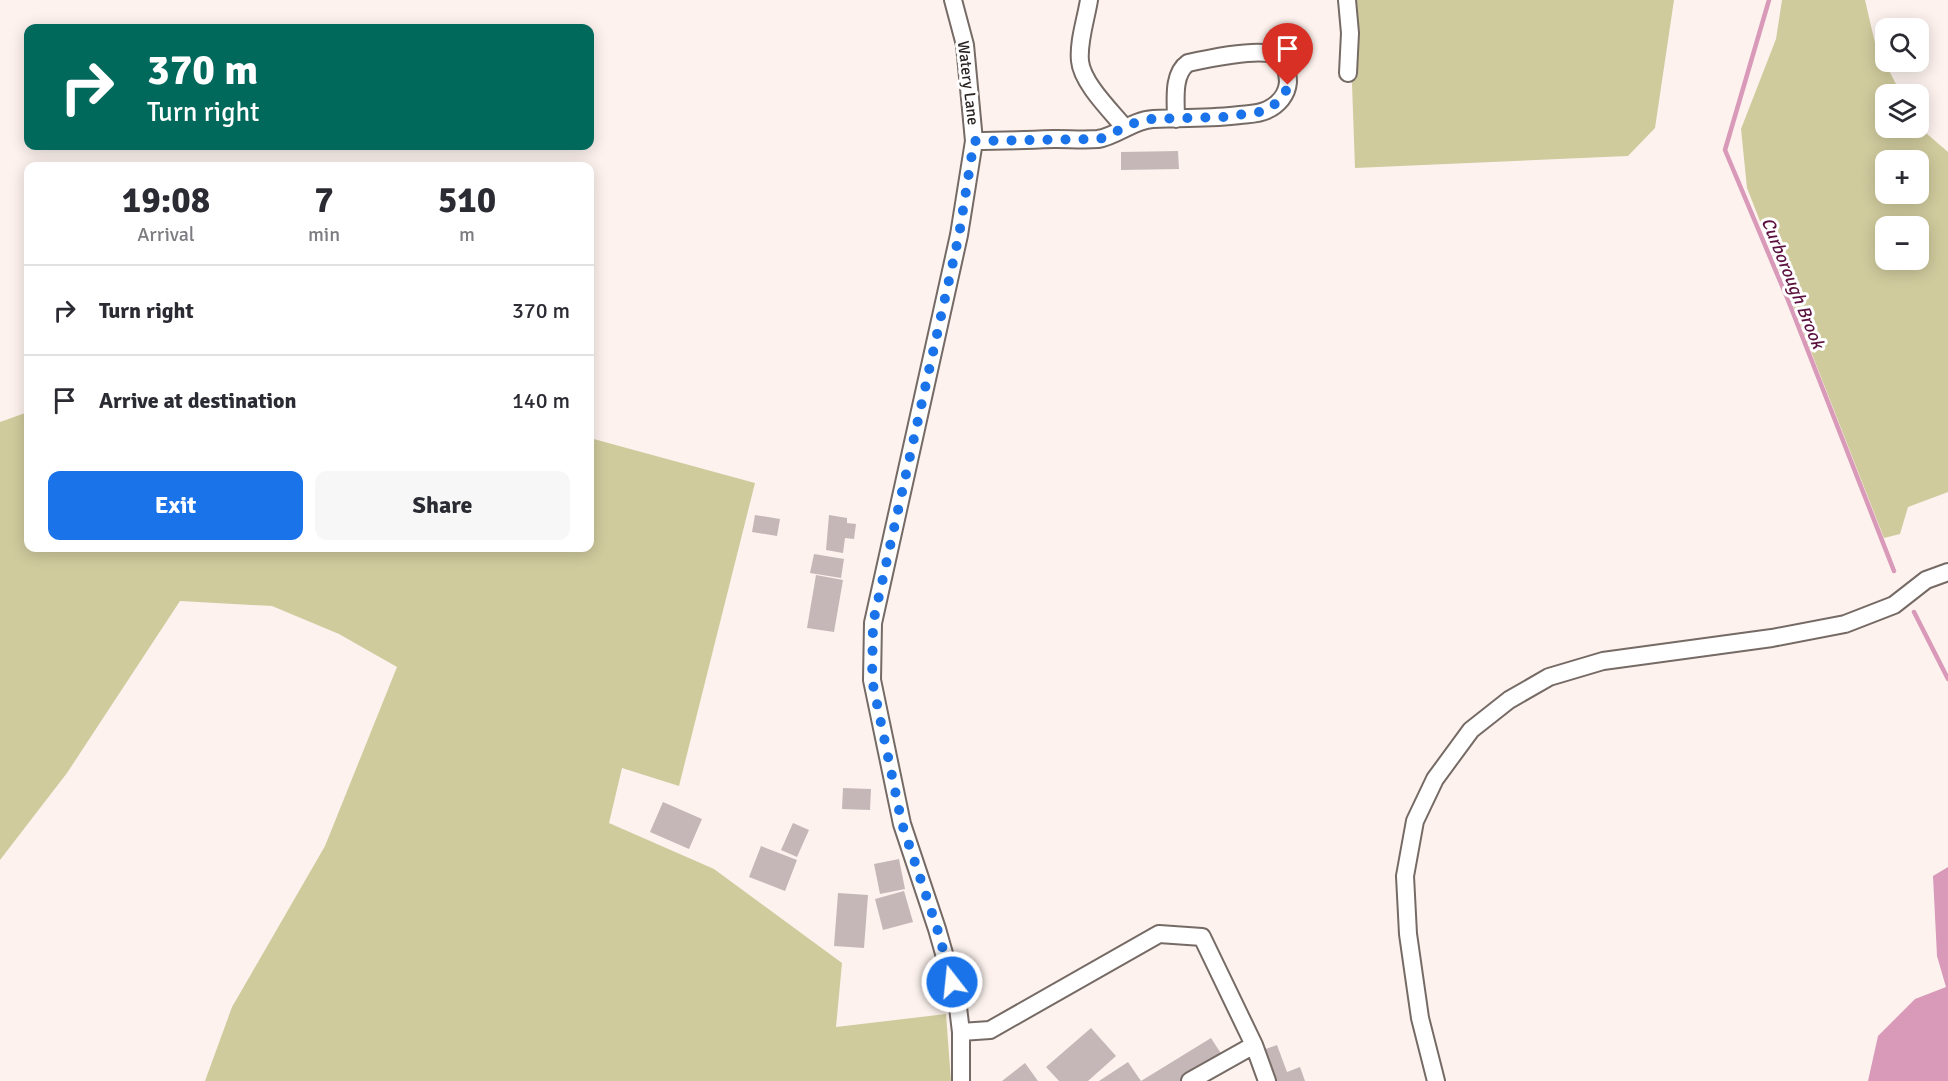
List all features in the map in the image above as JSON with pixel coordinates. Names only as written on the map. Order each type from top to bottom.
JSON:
[{"type":"street","name":"Watery Lane","points":[[953,0],[965,45],[974,141],[959,235],[873,623],[871,654],[872,680],[902,824],[937,928],[954,989],[961,1032],[961,1081]]},
{"type":"street","points":[[1089,0],[1079,58],[1081,69],[1087,81],[1125,128]]},
{"type":"street","points":[[1347,0],[1350,33],[1348,73]]},
{"type":"street","points":[[974,141],[1100,139],[1139,121],[1224,117],[1268,110],[1284,96],[1288,85],[1288,75],[1284,64],[1274,55],[1263,53],[1248,53],[1188,63],[1183,66],[1178,75],[1176,119]]},
{"type":"street","points":[[1436,1081],[1420,1018],[1409,944],[1405,876],[1415,821],[1435,779],[1471,730],[1509,700],[1549,677],[1603,661],[1772,638],[1845,624],[1894,605],[1926,580],[1948,572]]},
{"type":"street","points":[[961,1032],[990,1030],[1160,934],[1202,937],[1254,1045],[1267,1081]]},
{"type":"street","points":[[1190,1081],[1254,1045]]},
{"type":"shaded area","points":[[1349,0],[1674,0],[1655,128],[1628,156],[1355,168]]},
{"type":"shaded area","points":[[1782,0],[1865,0],[1875,43],[1875,72],[1890,72],[1896,84],[1875,84],[1875,138],[1929,138],[1929,136],[1948,152],[1948,492],[1908,507],[1900,534],[1884,538],[1747,188],[1741,129],[1776,39]]},
{"type":"shaded area","points":[[24,413],[24,552],[594,552],[594,439],[755,483],[679,786],[622,768],[609,823],[714,869],[842,963],[836,1027],[946,1014],[951,1081],[205,1081],[232,1007],[325,846],[397,667],[339,634],[272,606],[180,601],[67,773],[0,860],[0,422]]},
{"type":"shaded area","points":[[1948,867],[1948,1081],[1868,1081],[1878,1036],[1915,999],[1946,987],[1937,956],[1933,876]]},
{"type":"building","points":[[1178,151],[1179,169],[1121,170],[1121,152]]},
{"type":"building","points":[[755,515],[780,519],[777,536],[752,532]]},
{"type":"building","points":[[829,515],[847,518],[847,523],[856,524],[854,539],[845,538],[843,553],[826,550]]},
{"type":"building","points":[[814,554],[844,559],[841,578],[810,573]]},
{"type":"building","points":[[816,575],[843,580],[834,632],[807,628]]},
{"type":"building","points":[[843,788],[871,789],[870,810],[842,809]]},
{"type":"building","points":[[663,802],[702,819],[689,849],[650,832]]},
{"type":"building","points":[[793,823],[809,830],[797,857],[781,850]]},
{"type":"building","points":[[761,846],[797,860],[785,891],[749,877]]},
{"type":"building","points":[[899,859],[905,889],[880,894],[874,864]]},
{"type":"building","points":[[904,891],[913,922],[883,930],[875,899]]},
{"type":"building","points":[[838,893],[868,895],[864,948],[834,946]]},
{"type":"building","points":[[1091,1028],[1116,1056],[1088,1081],[1059,1081],[1046,1067]]},
{"type":"building","points":[[1211,1038],[1222,1055],[1180,1081],[1141,1081]]},
{"type":"building","points":[[1277,1045],[1287,1072],[1300,1067],[1305,1081],[1272,1081],[1260,1051]]},
{"type":"building","points":[[1128,1062],[1141,1081],[1099,1081]]},
{"type":"building","points":[[1025,1063],[1038,1081],[1002,1081]]},
{"type":"waterway","name":"Curborough Brook","points":[[1769,0],[1725,150],[1788,300],[1894,571]]},
{"type":"waterway","name":"Curborough Brook","points":[[1914,612],[1948,679]]},
{"type":"route","points":[[952,982],[937,928],[902,824],[872,680],[871,654],[873,623],[959,235],[974,141],[1100,139],[1139,121],[1224,117],[1259,112],[1268,110],[1284,96],[1288,85]]}]
